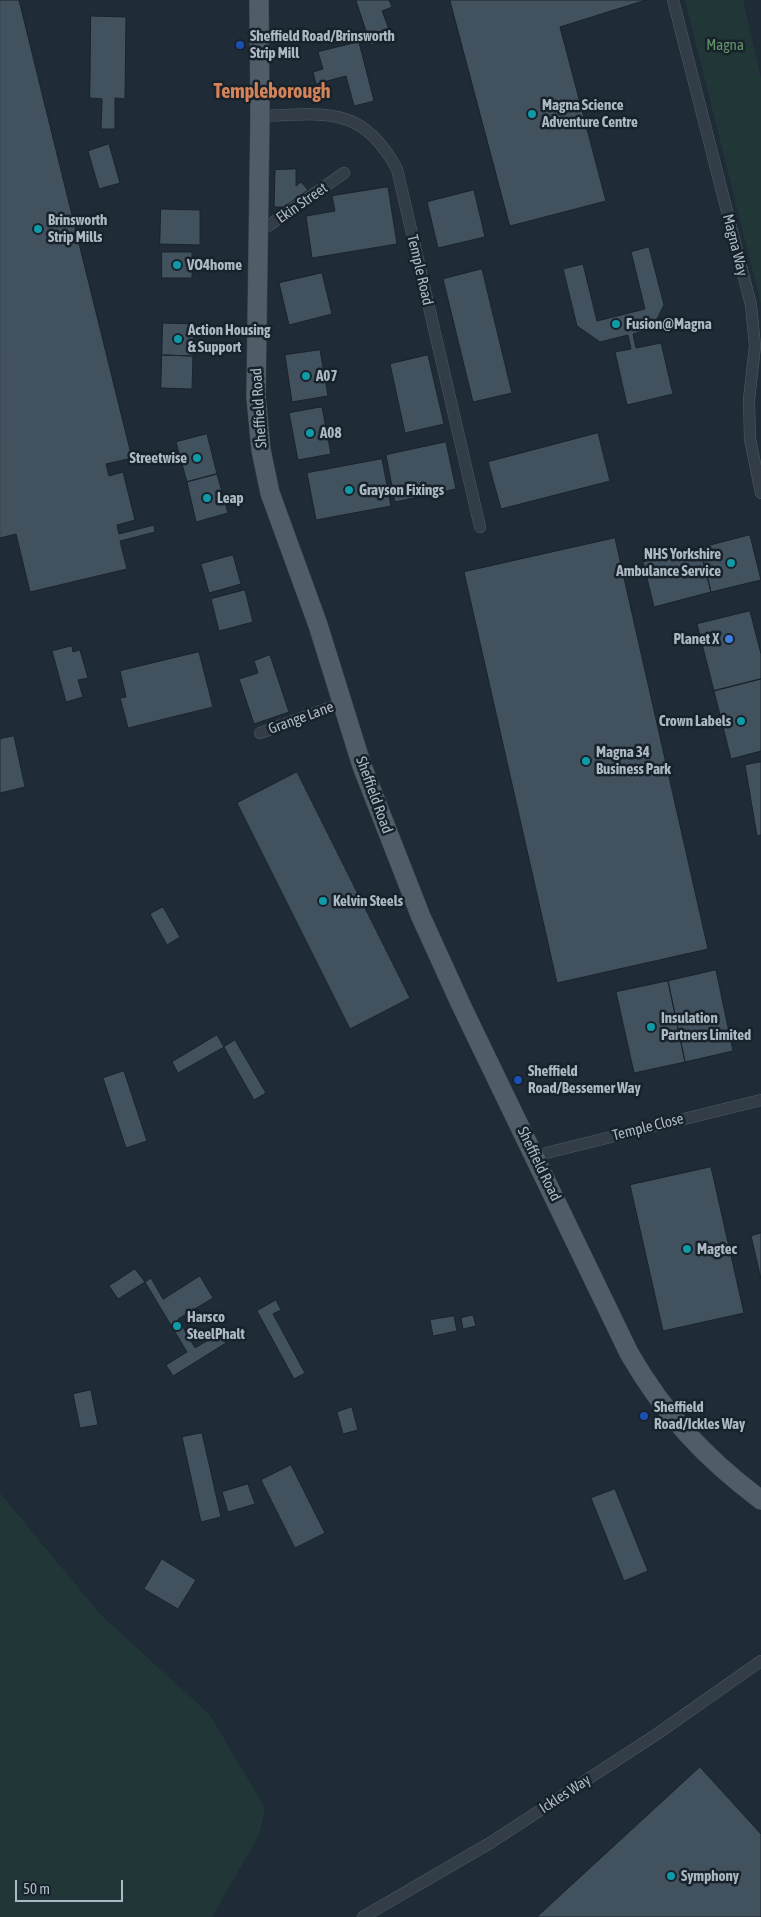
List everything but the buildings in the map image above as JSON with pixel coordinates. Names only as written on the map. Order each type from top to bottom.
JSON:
[{"type":"main road","name":"Sheffield Road","points":[[260,0],[256,397],[261,450],[270,493],[343,703],[362,766],[421,917],[462,1007],[629,1353],[649,1387],[674,1421],[702,1451],[761,1500]]},
{"type":"street","name":"Magna Way","points":[[673,0],[750,305],[755,346],[748,400],[750,439],[761,493]]},
{"type":"street","name":"Temple Road","points":[[260,116],[318,115],[348,119],[366,128],[385,146],[397,169],[480,527]]},
{"type":"street","name":"Ekin Street","points":[[259,226],[268,226],[344,173]]},
{"type":"street","name":"Grange Lane","points":[[260,733],[343,703]]},
{"type":"street","name":"Temple Close","points":[[536,1158],[546,1153],[622,1133],[761,1100]]},
{"type":"street","name":"Ickles Way","points":[[363,1917],[490,1843],[656,1734],[761,1661]]},
{"type":"green space","name":"Magna","points":[[685,0],[743,0],[761,78],[761,304]]},
{"type":"green space","points":[[0,1493],[100,1614],[210,1715],[265,1808],[259,1835],[212,1917],[0,1917]]},
{"type":"place","name":"Sheffield Road/Brinsworth Strip Mill","points":[[240,45]]},
{"type":"place","name":"Magna Science Adventure Centre","points":[[532,114]]},
{"type":"place","name":"Brinsworth Strip Mills","points":[[38,229]]},
{"type":"place","name":"VO4home","points":[[177,265]]},
{"type":"place","name":"Fusion@Magna","points":[[616,324]]},
{"type":"place","name":"Action Housing & Support","points":[[178,339]]},
{"type":"place","name":"A07","points":[[306,376]]},
{"type":"place","name":"A08","points":[[310,433]]},
{"type":"place","name":"Streetwise","points":[[197,458]]},
{"type":"place","name":"Grayson Fixings","points":[[349,490]]},
{"type":"place","name":"Leap","points":[[207,498]]},
{"type":"place","name":"NHS Yorkshire Ambulance Service","points":[[731,563]]},
{"type":"place","name":"Planet X","points":[[729,639]]},
{"type":"place","name":"Crown Labels","points":[[741,721]]},
{"type":"place","name":"Magna 34 Business Park","points":[[586,761]]},
{"type":"place","name":"Kelvin Steels","points":[[323,901]]},
{"type":"place","name":"Insulation Partners Limited","points":[[651,1027]]},
{"type":"place","name":"Sheffield Road/Bessemer Way","points":[[518,1080]]},
{"type":"place","name":"Magtec","points":[[687,1249]]},
{"type":"place","name":"Harsco SteelPhalt","points":[[177,1326]]},
{"type":"place","name":"Sheffield Road/Ickles Way","points":[[644,1416]]},
{"type":"place","name":"Symphony","points":[[671,1876]]},
{"type":"district","name":"Templeborough","points":[[272,92]]}]
